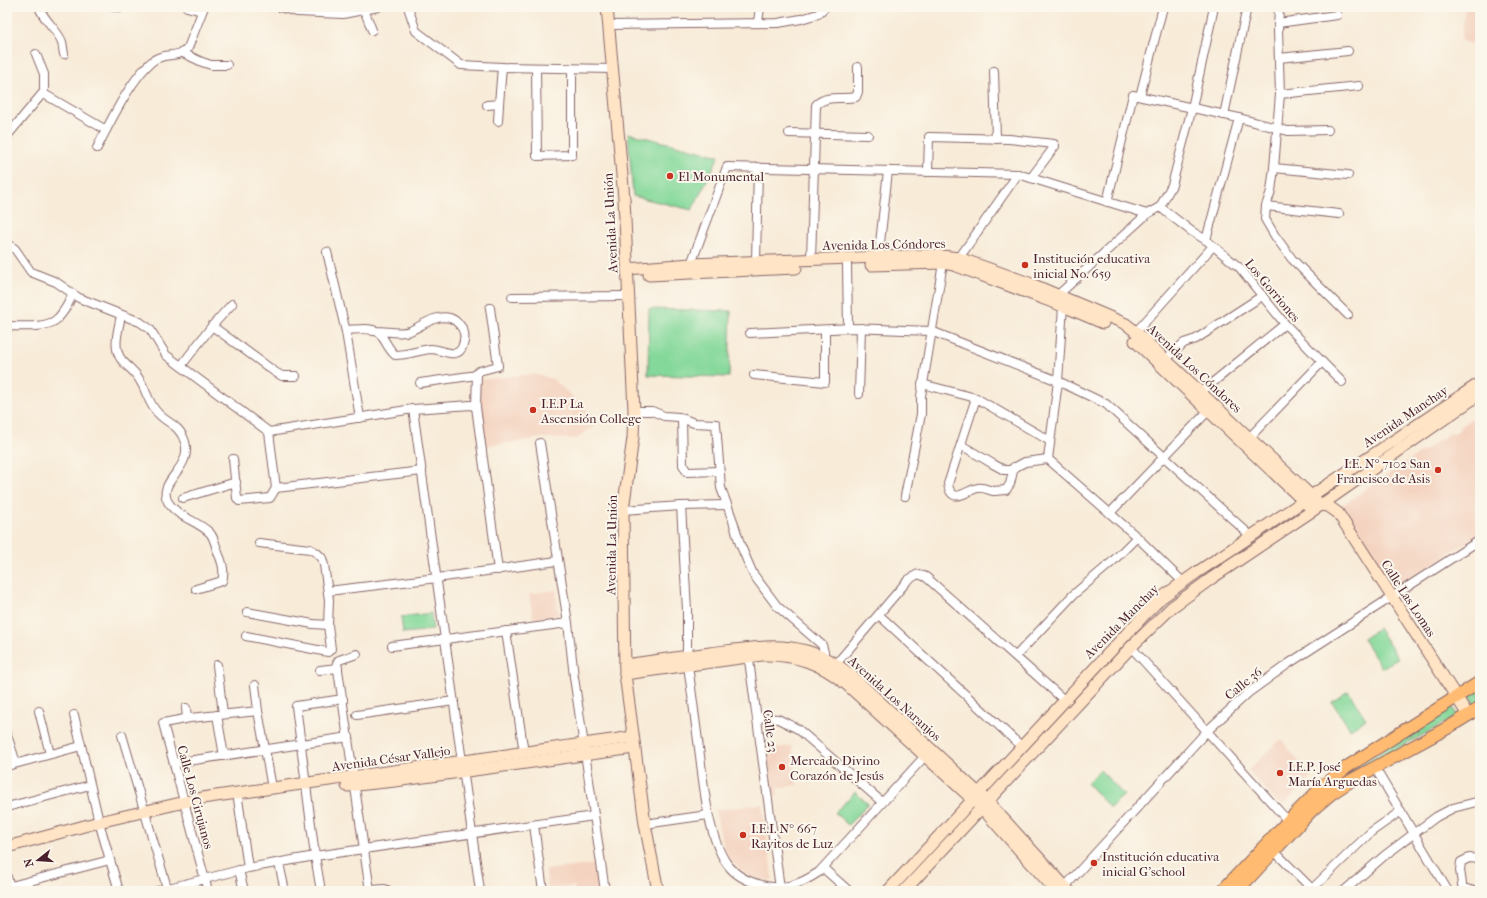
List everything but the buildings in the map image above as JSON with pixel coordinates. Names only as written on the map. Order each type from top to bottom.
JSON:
[{"type":"main road","points":[[1222,891],[1317,791],[1338,774],[1480,682]]},
{"type":"main road","points":[[1237,891],[1296,827],[1322,802],[1342,787],[1480,708]]},
{"type":"street","points":[[39,7],[47,22],[58,35],[62,43],[64,54]]},
{"type":"street","points":[[115,7],[130,7]]},
{"type":"street","points":[[97,148],[135,80],[151,63],[163,56],[183,53],[188,48],[203,9],[187,7]]},
{"type":"street","points":[[278,7],[297,12],[313,10],[343,14],[363,8],[378,7]]},
{"type":"street","points":[[408,7],[416,30],[459,64],[502,67],[613,69]]},
{"type":"street","name":"Avenida La Unión","points":[[607,7],[623,190],[634,411],[633,438],[623,510],[625,669],[645,824],[658,891]]},
{"type":"street","points":[[758,22],[760,7]]},
{"type":"street","points":[[609,25],[758,22],[778,23],[818,14],[824,7]]},
{"type":"street","points":[[1140,96],[1163,7]]},
{"type":"street","points":[[1058,295],[1147,214],[1160,207],[1172,186],[1192,108],[1214,7]]},
{"type":"street","points":[[1224,115],[1247,7]]},
{"type":"street","points":[[1279,7],[1280,94],[1278,128],[1271,191],[1266,206],[1265,219],[1275,236],[1292,259],[1348,315]]},
{"type":"street","points":[[363,8],[372,30]]},
{"type":"street","points":[[1278,23],[1338,15]]},
{"type":"street","points":[[1279,58],[1348,51]]},
{"type":"street","points":[[183,53],[211,65],[228,65]]},
{"type":"street","points":[[36,54],[44,74],[44,94]]},
{"type":"street","points":[[498,121],[502,67]]},
{"type":"street","points":[[811,259],[816,105],[826,98],[856,97],[858,92],[858,67]]},
{"type":"street","points":[[536,68],[537,156],[572,155],[572,69]]},
{"type":"street","points":[[994,71],[996,139]]},
{"type":"street","points":[[1280,94],[1359,86]]},
{"type":"street","points":[[7,136],[42,94],[44,94]]},
{"type":"street","points":[[44,94],[106,130]]},
{"type":"street","points":[[1107,202],[1133,94],[1239,118],[1288,131],[1328,130]]},
{"type":"street","points":[[487,105],[499,104]]},
{"type":"street","points":[[1206,240],[1239,118]]},
{"type":"street","points":[[789,133],[868,134]]},
{"type":"street","points":[[928,172],[929,138],[996,139],[1054,144],[1055,146],[1031,178]]},
{"type":"street","points":[[691,264],[727,167],[1018,174],[1147,214]]},
{"type":"street","points":[[756,262],[758,167]]},
{"type":"street","points":[[1274,168],[1348,175]]},
{"type":"street","points":[[878,261],[888,171]]},
{"type":"street","points":[[959,258],[1018,174]]},
{"type":"street","points":[[1266,206],[1339,214]]},
{"type":"street","name":"Los Gorriones","points":[[1160,207],[1191,231],[1206,240],[1240,268],[1285,324],[1342,382]]},
{"type":"street","points":[[7,243],[15,249],[31,272],[56,282],[73,294],[140,322],[150,329],[166,355],[269,432],[413,409],[471,405],[476,407]]},
{"type":"street","points":[[1136,332],[1213,246]]},
{"type":"street","points":[[327,252],[346,330],[360,418]]},
{"type":"street","name":"Avenida Los Cóndores","points":[[627,272],[847,265],[933,255],[959,258],[1029,283],[1126,324],[1201,392],[1211,407],[1250,438],[1307,498]]},
{"type":"street","name":"Avenida Los Cóndores","points":[[627,272],[691,264],[811,259],[943,263],[954,265],[1122,330],[1211,407],[1317,507]]},
{"type":"street","points":[[905,496],[921,414],[920,396],[943,263]]},
{"type":"street","points":[[847,265],[848,328]]},
{"type":"street","points":[[7,326],[51,324],[61,315],[73,294]]},
{"type":"street","points":[[512,297],[628,296]]},
{"type":"street","points":[[1166,359],[1184,343],[1196,339],[1262,296]]},
{"type":"street","points":[[181,366],[212,326],[232,304]]},
{"type":"street","points":[[1048,459],[1058,381],[1063,306]]},
{"type":"street","points":[[490,308],[498,366],[479,371],[477,376],[476,407],[498,570]]},
{"type":"street","points":[[121,315],[116,344],[117,352],[121,359],[140,379],[144,391],[156,411],[179,430],[185,442],[185,459],[166,488],[168,502],[173,508],[209,532],[214,538],[224,566],[222,581],[196,589]]},
{"type":"street","points":[[346,330],[374,331],[400,333],[409,332],[427,322],[444,318],[451,319],[462,328],[464,340],[459,352],[454,354],[429,349],[411,354],[395,355],[389,350],[380,334],[374,331]]},
{"type":"street","points":[[1201,392],[1285,324]]},
{"type":"street","points":[[212,326],[275,372],[282,376],[296,376]]},
{"type":"street","points":[[750,333],[848,328],[931,331],[1058,381],[1106,404],[1251,536]]},
{"type":"street","points":[[859,394],[861,328]]},
{"type":"street","points":[[754,375],[825,382],[825,330]]},
{"type":"street","points":[[1250,438],[1322,362]]},
{"type":"street","points":[[420,383],[477,376]]},
{"type":"street","name":"Avenida Manchay","points":[[888,891],[1021,746],[1144,614],[1161,598],[1480,382]]},
{"type":"street","points":[[922,384],[976,398],[1050,441]]},
{"type":"street","name":"Avenida Manchay","points":[[904,891],[1164,613],[1182,598],[1480,394]]},
{"type":"street","points":[[976,398],[948,484],[949,490],[952,494],[959,495],[966,494],[976,488],[985,488],[994,491],[1006,490],[1010,484],[1014,467]]},
{"type":"street","points":[[1110,513],[1211,407]]},
{"type":"street","points":[[413,409],[480,891]]},
{"type":"street","points":[[634,411],[652,411],[664,416],[694,423],[716,424],[721,488],[740,544],[753,574],[777,606],[822,645],[824,657]]},
{"type":"street","points":[[682,419],[683,465],[687,472],[719,471]]},
{"type":"street","points":[[233,459],[237,498],[239,501],[270,498],[276,488],[269,432]]},
{"type":"street","points":[[540,443],[568,623],[574,677],[605,891]]},
{"type":"street","points":[[961,445],[1004,470],[1010,470],[1025,462],[1048,459],[1137,537],[1183,582]]},
{"type":"street","points":[[276,488],[422,471]]},
{"type":"street","points":[[183,498],[236,482]]},
{"type":"street","points":[[623,510],[681,506],[727,505]]},
{"type":"street","points":[[681,506],[687,661],[708,815],[720,851],[729,866],[737,874],[750,882],[765,886],[780,888],[792,886],[806,880],[823,868],[925,756]]},
{"type":"street","name":"Calle Las Lomas","points":[[1317,507],[1328,506],[1338,512],[1391,597],[1468,715]]},
{"type":"street","points":[[1016,656],[1073,595],[1112,562],[1137,537]]},
{"type":"street","name":"Calle 36","points":[[1062,890],[1207,731],[1237,702],[1272,675],[1480,540]]},
{"type":"street","points":[[246,636],[328,652],[331,649],[328,625],[328,591],[322,558],[310,549],[258,543]]},
{"type":"street","points":[[328,591],[437,578],[558,561]]},
{"type":"street","points":[[836,664],[908,580],[918,574],[923,575],[1064,700]]},
{"type":"street","points":[[247,612],[313,624],[328,625]]},
{"type":"street","points":[[879,615],[1021,746]]},
{"type":"street","points":[[392,646],[568,623]]},
{"type":"street","points":[[506,631],[524,753]]},
{"type":"street","name":"Avenida Los Naranjos","points":[[625,669],[748,652],[769,646],[788,647],[824,657],[852,676],[984,804],[1062,890]]},
{"type":"street","points":[[1131,647],[1288,821]]},
{"type":"street","name":"Avenida Los Naranjos","points":[[748,652],[787,656],[806,660],[823,667],[846,684],[925,756],[975,796]]},
{"type":"street","name":"Calle 23","points":[[748,652],[780,888]]},
{"type":"street","points":[[357,654],[339,660],[337,663],[349,737],[368,891],[384,889],[389,891]]},
{"type":"street","points":[[217,665],[224,756]]},
{"type":"street","points":[[320,670],[338,668]]},
{"type":"street","points":[[255,685],[258,711],[272,788]]},
{"type":"street","points":[[322,891],[315,856],[296,706],[343,699]]},
{"type":"street","points":[[357,715],[454,702]]},
{"type":"street","points":[[186,708],[187,718],[258,711]]},
{"type":"street","points":[[39,711],[50,754]]},
{"type":"street","points":[[74,715],[99,822],[119,891]]},
{"type":"street","points":[[757,717],[778,719],[798,728],[882,802]]},
{"type":"street","name":"Calle Los Cirujanos","points":[[187,718],[163,723],[186,803],[206,878],[208,891]]},
{"type":"street","points":[[7,735],[16,763]]},
{"type":"street","points":[[122,735],[149,810],[167,890]]},
{"type":"street","points":[[174,763],[349,737]]},
{"type":"street","name":"Avenida César Vallejo","points":[[463,767],[634,743]]},
{"type":"street","points":[[7,766],[81,746]]},
{"type":"street","name":"Avenida César Vallejo","points":[[186,803],[238,799],[354,781],[395,781],[524,753],[585,750]]},
{"type":"street","points":[[1375,768],[1448,891]]},
{"type":"street","points":[[7,808],[90,785]]},
{"type":"street","name":"Avenida César Vallejo","points":[[7,847],[149,810],[272,788],[306,788]]},
{"type":"street","points":[[238,799],[248,868]]},
{"type":"street","points":[[1344,891],[1366,871],[1414,833],[1446,811],[1480,801]]},
{"type":"street","points":[[1274,851],[1312,889],[1372,832],[1401,811]]},
{"type":"street","points":[[645,824],[708,815]]},
{"type":"street","points":[[157,891],[167,890],[206,878],[248,868],[315,856],[594,816]]},
{"type":"street","points":[[534,825],[543,891]]},
{"type":"street","points":[[1474,891],[1467,889],[1462,891],[1460,870],[1462,862],[1469,858],[1480,859]]},
{"type":"street","points":[[7,877],[9,888],[110,860]]},
{"type":"street","points":[[279,863],[285,891]]},
{"type":"street","points":[[823,868],[849,891]]},
{"type":"street","points":[[239,870],[244,891]]},
{"type":"shaded area","points":[[1465,7],[1480,7],[1480,45],[1461,41]]},
{"type":"shaded area","name":"I.E.P La Ascensión College","points":[[535,374],[553,379],[600,422],[576,439],[543,438],[486,446],[476,380]]},
{"type":"shaded area","name":"I.E. N° 7102 San Francisco de Asis","points":[[1480,413],[1480,534],[1393,589],[1342,510],[1341,506],[1450,433],[1453,434],[1460,429],[1460,426]]},
{"type":"shaded area","points":[[556,590],[559,615],[533,619],[529,594]]},
{"type":"shaded area","name":"I.E.P. José María Arguedas","points":[[1281,739],[1311,777],[1284,804],[1278,803],[1248,770]]},
{"type":"shaded area","name":"Mercado Divino Corazón de Jesús","points":[[772,742],[773,748],[792,746],[797,785],[777,788],[778,795],[773,795],[766,743]]},
{"type":"shaded area","name":"I.E.I. N° 667 Rayitos de Luz","points":[[762,804],[773,881],[749,876],[728,858],[723,845],[715,810]]},
{"type":"shaded area","points":[[597,864],[600,891],[575,891],[574,886],[548,889],[546,870]]},
{"type":"green space","name":"El Monumental","points":[[628,133],[719,156],[692,210],[633,196]]},
{"type":"green space","points":[[649,309],[731,311],[729,377],[648,375]]},
{"type":"green space","points":[[431,613],[433,630],[403,633],[401,617]]},
{"type":"green space","points":[[1378,628],[1398,658],[1382,668],[1363,639]]},
{"type":"green space","points":[[1480,687],[1480,702],[1475,705],[1469,694]]},
{"type":"green space","points":[[1348,691],[1366,719],[1350,729],[1332,702]]},
{"type":"green space","points":[[1450,707],[1454,709],[1457,716],[1346,777],[1331,787],[1329,784]]},
{"type":"green space","points":[[1100,770],[1124,795],[1110,808],[1087,783]]},
{"type":"green space","points":[[855,792],[868,804],[848,825],[835,813]]},
{"type":"place","name":"El Monumental","points":[[670,176]]},
{"type":"place","name":"Institución educativa inicial No. 659","points":[[1025,265]]},
{"type":"place","name":"I.E.P La Ascensión College","points":[[533,410]]},
{"type":"place","name":"I.E. N° 7102 San Francisco de Asis","points":[[1438,470]]},
{"type":"place","name":"Mercado Divino Corazón de Jesús","points":[[782,767]]},
{"type":"place","name":"I.E.P. José María Arguedas","points":[[1280,773]]},
{"type":"place","name":"I.E.I. N° 667 Rayitos de Luz","points":[[743,835]]},
{"type":"place","name":"Institución educativa inicial G'school","points":[[1094,863]]}]
